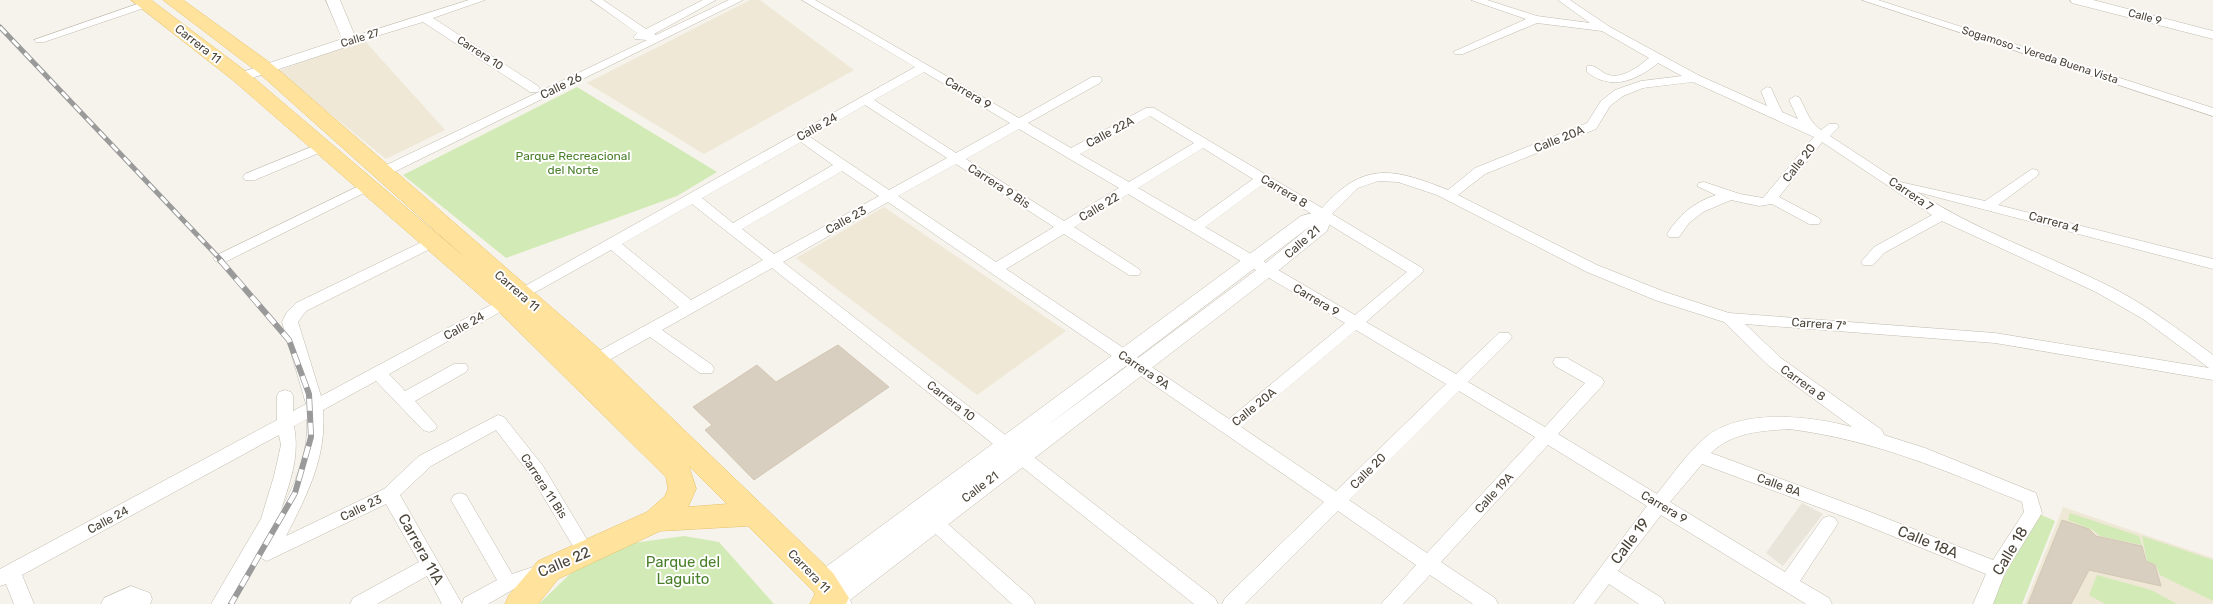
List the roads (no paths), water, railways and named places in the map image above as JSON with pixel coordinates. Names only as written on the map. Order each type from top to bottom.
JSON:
[{"type":"main road","name":"Carrera 11","points":[[172,0],[266,69],[376,174],[513,299],[679,473],[682,489],[676,503],[657,520]]},
{"type":"main road","name":"Carrera 11","points":[[143,2],[241,77],[321,146],[376,174],[433,242],[596,360],[698,458],[831,597]]},
{"type":"main road","points":[[657,520],[753,514]]},
{"type":"main road","name":"Calle 22","points":[[514,593],[548,570],[657,520]]},
{"type":"street","points":[[333,0],[350,41]]},
{"type":"street","name":"Calle 27","points":[[241,77],[425,18],[460,3],[480,0]]},
{"type":"street","points":[[596,0],[650,37]]},
{"type":"street","name":"Calle 26","points":[[376,174],[650,37],[711,0]]},
{"type":"street","name":"Calle 26","points":[[220,259],[534,89],[738,0]]},
{"type":"street","name":"Carrera 9","points":[[807,0],[924,66],[1259,267],[1547,436],[1822,604]]},
{"type":"street","points":[[1476,0],[1536,19],[1606,28]]},
{"type":"street","name":"Carrera 7","points":[[1563,0],[1606,28],[1694,78],[1816,134],[1895,183],[1942,215],[2101,288],[2148,315],[2213,363]]},
{"type":"street","name":"Sogamoso - Vereda Buena Vista","points":[[1867,0],[2213,112]]},
{"type":"street","name":"Calle 9","points":[[2077,0],[2213,35]]},
{"type":"street","points":[[40,40],[143,2]]},
{"type":"street","name":"Carrera 10","points":[[425,18],[534,89]]},
{"type":"street","points":[[1459,52],[1536,19]]},
{"type":"street","points":[[1591,69],[1603,77],[1616,79],[1650,66],[1658,56]]},
{"type":"street","name":"Calle 24","points":[[5,575],[285,425],[315,406],[613,244],[924,66]]},
{"type":"street","name":"Calle 20A","points":[[1448,196],[1480,171],[1592,126],[1605,104],[1619,93],[1641,86],[1694,78]]},
{"type":"street","name":"Calle 23","points":[[596,360],[1096,80]]},
{"type":"street","points":[[1767,90],[1777,116]]},
{"type":"street","name":"Carrera 9 Bis","points":[[865,100],[1134,272]]},
{"type":"street","points":[[1795,100],[1800,113],[1816,134]]},
{"type":"street","name":"Carrera 8","points":[[1150,111],[1418,270]]},
{"type":"street","name":"Calle 22A","points":[[1070,154],[1150,111]]},
{"type":"street","name":"Calle 20","points":[[1769,200],[1816,134],[1833,127]]},
{"type":"street","name":"Carrera 9A","points":[[800,136],[1488,604]]},
{"type":"street","name":"Calle 22","points":[[995,269],[1203,143]]},
{"type":"street","points":[[250,177],[321,146]]},
{"type":"street","points":[[732,229],[842,165]]},
{"type":"street","points":[[1988,205],[2032,173]]},
{"type":"street","name":"Carrera 7ª","points":[[1324,215],[1350,185],[1376,177],[1403,178],[1419,182],[1549,249],[1604,274],[1690,308],[1729,318],[1995,338],[2213,374]]},
{"type":"street","points":[[1194,228],[1263,178]]},
{"type":"street","name":"Carrera 4","points":[[1895,183],[1988,205],[2213,264]]},
{"type":"street","points":[[1704,186],[1731,196],[1756,202],[1769,200],[1814,221]]},
{"type":"street","points":[[1674,234],[1685,217],[1712,199],[1731,196]]},
{"type":"street","name":"Carrera 10","points":[[694,199],[1208,604]]},
{"type":"street","name":"Calle 21","points":[[831,597],[1014,451],[1259,267],[1321,227],[1324,215]]},
{"type":"street","points":[[1868,262],[1879,250],[1942,215]]},
{"type":"street","points":[[315,406],[290,322],[292,316],[301,308],[433,242]]},
{"type":"street","points":[[613,244],[690,308]]},
{"type":"street","name":"Calle 20A","points":[[1229,428],[1356,324],[1418,270]]},
{"type":"street","name":"Carrera 8","points":[[1729,318],[1775,362],[1884,440]]},
{"type":"street","points":[[651,330],[706,369]]},
{"type":"street","name":"Calle 20","points":[[1232,604],[1504,337]]},
{"type":"street","name":"Calle 19A","points":[[1391,604],[1596,382],[1561,362]]},
{"type":"street","points":[[404,400],[460,368]]},
{"type":"street","points":[[378,373],[429,426]]},
{"type":"street","points":[[221,604],[269,521],[283,476],[289,444],[285,425],[285,396]]},
{"type":"street","name":"Calle 23","points":[[315,406],[312,454],[302,487],[267,553],[390,494],[425,461],[498,421]]},
{"type":"street","name":"Carrera 11 Bis","points":[[498,421],[537,471],[586,552]]},
{"type":"street","name":"Carrera 8","points":[[1699,456],[1719,437],[1752,424],[1794,423],[1823,425],[1884,440],[2030,498]]},
{"type":"street","name":"Calle 21","points":[[831,597],[934,522],[1014,451]]},
{"type":"street","name":"Calle 19","points":[[1582,604],[1659,504],[1699,456]]},
{"type":"street","name":"Calle 8A","points":[[1699,456],[1859,515]]},
{"type":"street","name":"Carrera 11A","points":[[390,494],[452,604]]},
{"type":"street","name":"Calle 18","points":[[1983,604],[1997,570],[2033,513],[2030,498]]},
{"type":"street","points":[[460,500],[514,593],[471,604]]},
{"type":"street","name":"Calle 18A","points":[[1859,515],[1997,570]]},
{"type":"street","points":[[934,522],[1025,604]]},
{"type":"street","points":[[1788,583],[1829,523]]},
{"type":"street","points":[[360,604],[430,566]]},
{"type":"street","points":[[1606,573],[1655,604]]},
{"type":"street","points":[[5,575],[24,604]]},
{"type":"street","points":[[112,604],[130,594],[138,594],[142,599],[140,604]]},
{"type":"railway","points":[[0,27],[222,261]]},
{"type":"railway","points":[[220,260],[289,340],[309,394],[311,437],[295,493],[231,604]]},
{"type":"park label","name":"Parque Recreacional del Norte","points":[[573,163]]},
{"type":"park label","name":"Parque del Laguito","points":[[683,570]]}]
